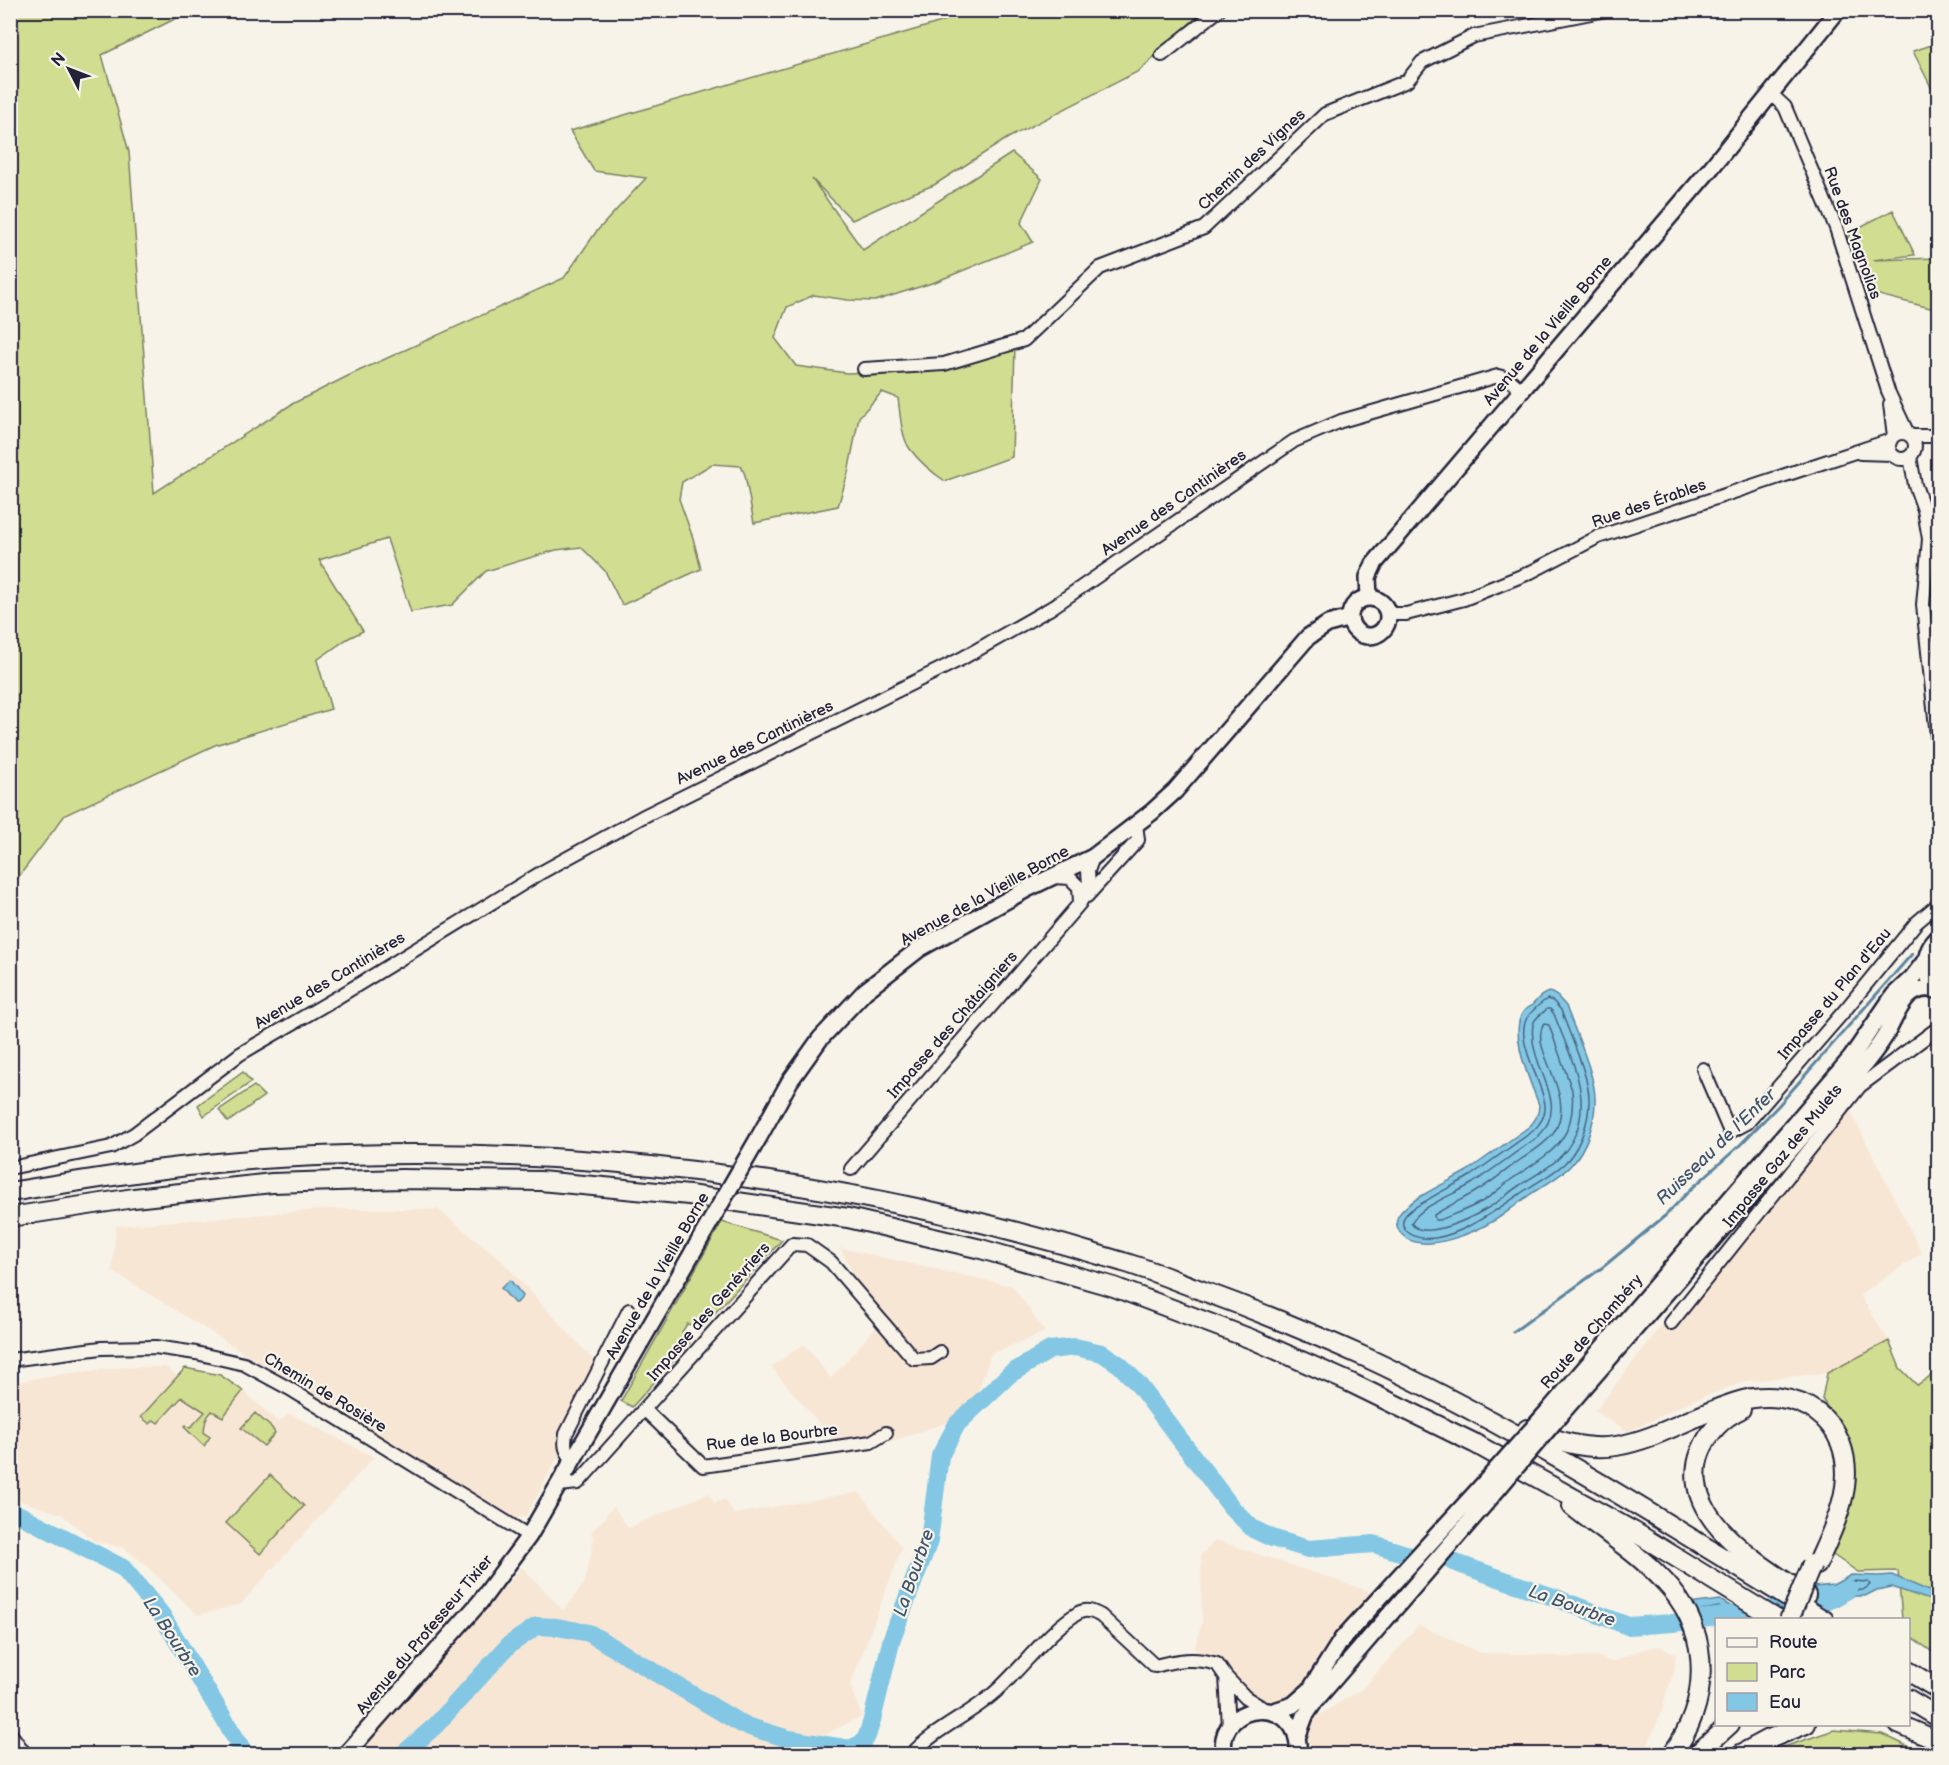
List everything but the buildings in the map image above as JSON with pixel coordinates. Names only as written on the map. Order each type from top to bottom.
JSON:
[{"type":"highway","points":[[10,1192],[133,1173],[274,1158],[403,1153],[547,1157],[706,1172],[850,1194],[991,1226],[1126,1263],[1252,1309],[1376,1363],[1468,1409],[1584,1475],[1771,1588],[1827,1618]]},
{"type":"highway","points":[[10,1217],[134,1198],[272,1183],[402,1179],[540,1181],[689,1195],[848,1218],[981,1249],[1114,1287],[1202,1319],[1349,1382],[1534,1475],[1633,1531],[1774,1618]]},
{"type":"highway","points":[[1468,1409],[1513,1422],[1550,1438],[1575,1445],[1604,1447],[1647,1437],[1737,1401],[1761,1396],[1784,1397],[1806,1404],[1824,1418],[1836,1433],[1846,1470],[1842,1502],[1790,1618]]},
{"type":"highway","points":[[1796,1618],[1815,1564],[1836,1501],[1839,1474],[1836,1453],[1827,1433],[1810,1417],[1794,1408],[1767,1404],[1739,1410],[1724,1418],[1707,1438],[1697,1464],[1698,1489],[1705,1509],[1716,1525],[1742,1549],[1791,1585],[1827,1618]]},
{"type":"highway","points":[[1534,1475],[1651,1569],[1682,1604],[1694,1632],[1701,1667],[1697,1704],[1692,1720],[1672,1755]]},
{"type":"highway","points":[[1910,1672],[1938,1689]]},
{"type":"highway","points":[[1910,1700],[1938,1717]]},
{"type":"highway","points":[[1697,1755],[1729,1726]]},
{"type":"highway","points":[[1707,1755],[1737,1726]]},
{"type":"highway","points":[[1741,1755],[1769,1739],[1803,1726]]},
{"type":"highway","points":[[1900,1726],[1938,1741]]},
{"type":"main road","name":"Avenue de la Vieille Borne","points":[[529,1536],[790,1081],[820,1039],[866,991],[919,949],[1092,857],[1136,824],[1175,791],[1308,637],[1328,624],[1350,618],[1355,605],[1369,598],[1368,577],[1374,564],[1711,168],[1838,10]]},
{"type":"main road","points":[[1350,618],[1357,631],[1362,634],[1373,636],[1383,630],[1388,620],[1386,609],[1379,601],[1369,598]]},
{"type":"main road","name":"Route de Chambéry","points":[[1555,1412],[1851,1058],[1894,995],[1926,961],[1929,949],[1938,939]]},
{"type":"main road","points":[[1926,961],[1928,977],[1937,990]]},
{"type":"main road","name":"Route de Chambéry","points":[[1298,1738],[1305,1716],[1315,1701],[1485,1493],[1859,1071],[1886,1034],[1904,1001],[1912,993],[1920,990],[1928,988],[1937,990]]},
{"type":"main road","name":"Route de Chambéry","points":[[1229,1726],[1239,1716],[1252,1710],[1270,1711],[1293,1706],[1310,1690],[1342,1639],[1485,1493]]},
{"type":"main road","name":"Avenue du Professeur Tixier","points":[[346,1755],[480,1602],[529,1536]]},
{"type":"main road","points":[[1270,1711],[1285,1718],[1293,1727],[1298,1738],[1298,1755]]},
{"type":"main road","points":[[1224,1755],[1224,1737],[1229,1726]]},
{"type":"street","points":[[1162,55],[1219,10]]},
{"type":"street","name":"Chemin des Vignes","points":[[864,369],[944,364],[1024,340],[1100,268],[1204,228],[1325,114],[1407,81],[1422,62],[1474,36],[1606,10]]},
{"type":"street","name":"Rue des Magnolias","points":[[1771,94],[1785,106],[1836,228],[1888,391],[1909,435],[1915,442],[1904,454],[1890,445],[1892,438],[1888,391]]},
{"type":"street","name":"Avenue des Cantinières","points":[[10,1168],[111,1147],[134,1134],[240,1054],[542,872],[642,817],[961,659],[1051,608],[1294,441],[1341,421],[1498,376],[1509,379],[1521,390]]},
{"type":"street","name":"Rue des Érables","points":[[1388,614],[1406,614],[1464,599],[1529,573],[1598,537],[1855,453],[1898,434],[1938,437]]},
{"type":"street","points":[[1938,437],[1904,454],[1924,510],[1929,539],[1923,605],[1938,746]]},
{"type":"street","name":"Rue des Érables","points":[[1855,453],[1904,454]]},
{"type":"street","points":[[1080,903],[1138,840],[1136,824]]},
{"type":"street","name":"Impasse des Châtaigniers","points":[[851,1169],[1080,903],[1089,886],[1088,871],[1092,857]]},
{"type":"street","points":[[1053,877],[1070,878],[1079,887],[1080,903]]},
{"type":"street","name":"Impasse du Plan d'Eau","points":[[1703,1069],[1730,1132],[1747,1123],[1846,1009],[1916,923],[1938,907]]},
{"type":"street","name":"Impasse Gaz des Mulets","points":[[1671,1323],[1860,1086],[1938,1028]]},
{"type":"street","name":"Impasse des Genévriers","points":[[559,1485],[578,1484],[792,1244],[807,1245],[831,1262],[914,1359],[931,1358],[940,1352]]},
{"type":"street","points":[[573,1460],[566,1452],[566,1434],[628,1310]]},
{"type":"street","name":"Chemin de Rosière","points":[[10,1360],[101,1348],[155,1347],[244,1364],[299,1395],[529,1536]]},
{"type":"street","name":"Rue de la Bourbre","points":[[645,1410],[703,1466],[871,1442],[886,1433]]},
{"type":"street","points":[[912,1755],[940,1731],[971,1712],[994,1693],[1064,1623],[1082,1611],[1092,1611],[1101,1616],[1155,1666],[1175,1660],[1196,1658],[1217,1664],[1245,1697],[1270,1711]]},
{"type":"street","points":[[1226,1677],[1229,1726]]},
{"type":"street","points":[[10,1733],[25,1755]]},
{"type":"shaded area","points":[[1844,1098],[1922,1253],[1860,1295],[1889,1341],[1827,1373],[1748,1381],[1691,1401],[1628,1432],[1595,1411],[1781,1172]]},
{"type":"shaded area","points":[[330,1209],[438,1209],[499,1258],[604,1371],[526,1516],[514,1519],[380,1441],[251,1357],[112,1271],[116,1226]]},
{"type":"shaded area","points":[[840,1248],[1013,1286],[1045,1332],[991,1354],[973,1405],[957,1419],[847,1456],[771,1367],[804,1344],[831,1378],[879,1324]]},
{"type":"shaded area","points":[[125,1367],[166,1367],[177,1376],[185,1368],[220,1375],[242,1390],[278,1422],[290,1414],[374,1457],[241,1604],[198,1615],[124,1548],[94,1541],[61,1514],[11,1498],[11,1386],[13,1383],[54,1375]]},
{"type":"shaded area","points":[[859,1492],[902,1548],[850,1686],[862,1716],[788,1754],[359,1754],[522,1567],[563,1610],[585,1582],[594,1537],[590,1533],[614,1507],[628,1528],[709,1493],[714,1503],[725,1499],[734,1514]]},
{"type":"shaded area","points":[[1216,1540],[1371,1592],[1292,1696],[1257,1705],[1195,1647],[1202,1622],[1201,1555]]},
{"type":"shaded area","points":[[1419,1625],[1481,1653],[1596,1656],[1612,1662],[1640,1650],[1659,1646],[1676,1654],[1674,1673],[1648,1745],[1637,1754],[1307,1754],[1306,1743],[1311,1720],[1362,1689]]},
{"type":"green space","points":[[11,11],[191,11],[102,55],[129,152],[154,493],[292,404],[352,374],[564,278],[596,232],[646,178],[594,171],[570,131],[938,23],[968,11],[1203,11],[1139,71],[1008,138],[934,185],[852,220],[812,179],[863,250],[1012,153],[1042,179],[1021,223],[1033,242],[935,282],[875,301],[814,295],[787,307],[775,338],[796,366],[847,373],[927,371],[1015,347],[1012,457],[945,481],[926,467],[910,449],[903,431],[898,398],[882,392],[859,417],[848,473],[838,506],[754,523],[745,475],[741,466],[712,464],[682,482],[679,499],[701,569],[622,605],[605,571],[581,547],[556,550],[486,571],[452,605],[411,612],[387,539],[319,560],[363,631],[317,660],[331,709],[215,745],[65,815],[11,887]]},
{"type":"green space","points":[[1938,43],[1938,101],[1913,51]]},
{"type":"green space","points":[[1893,210],[1915,255],[1873,260],[1938,258],[1938,310],[1875,294],[1865,260],[1856,261],[1847,238],[1852,231]]},
{"type":"green space","points":[[243,1072],[251,1082],[204,1116],[198,1105]]},
{"type":"green space","points":[[254,1086],[264,1096],[228,1122],[219,1110]]},
{"type":"green space","points":[[722,1222],[782,1240],[702,1327],[687,1324],[682,1332],[690,1342],[632,1407],[621,1401]]},
{"type":"green space","points":[[1889,1341],[1900,1368],[1917,1385],[1938,1371],[1938,1656],[1910,1636],[1910,1618],[1902,1618],[1898,1571],[1858,1572],[1833,1555],[1854,1476],[1850,1442],[1822,1399],[1827,1373]]},
{"type":"green space","points":[[185,1368],[220,1375],[243,1391],[223,1417],[212,1411],[210,1413],[204,1433],[210,1437],[204,1446],[184,1427],[186,1425],[190,1428],[205,1412],[182,1397],[158,1423],[154,1420],[150,1424],[141,1417]]},
{"type":"green space","points":[[255,1413],[275,1433],[264,1446],[241,1428]]},
{"type":"green space","points":[[270,1475],[304,1506],[260,1554],[226,1523]]},
{"type":"green space","points":[[1834,1730],[1882,1734],[1924,1754],[1766,1754]]},
{"type":"water","points":[[1550,992],[1566,1006],[1592,1079],[1595,1101],[1594,1118],[1582,1150],[1562,1173],[1486,1225],[1464,1235],[1439,1242],[1415,1242],[1406,1238],[1398,1230],[1397,1219],[1408,1205],[1467,1171],[1530,1126],[1535,1119],[1539,1105],[1522,1058],[1519,1044],[1519,1020],[1525,1010],[1542,995]]},
{"type":"water","points":[[510,1280],[523,1296],[517,1303],[514,1303],[501,1288]]},
{"type":"water","points":[[1851,1575],[1892,1575],[1938,1595],[1938,1603],[1892,1587],[1877,1590],[1865,1596],[1853,1596],[1836,1606],[1812,1591],[1814,1587],[1833,1585]]},
{"type":"water","points":[[1720,1600],[1748,1618],[1715,1618],[1715,1622],[1698,1625],[1688,1604]]},
{"type":"waterway","name":"Ruisseau de l'Enfer","points":[[1513,1332],[1603,1267],[1666,1215],[1739,1146],[1778,1106],[1912,954]]},
{"type":"waterway","name":"La Bourbre","points":[[403,1754],[435,1726],[509,1645],[537,1626],[589,1633],[743,1725],[789,1739],[850,1749],[862,1743],[872,1720],[892,1638],[929,1541],[940,1456],[957,1424],[1010,1374],[1050,1350],[1075,1347],[1102,1353],[1120,1365],[1138,1384],[1232,1508],[1253,1529],[1272,1538],[1308,1549],[1374,1544],[1406,1554]]},
{"type":"waterway","name":"La Bourbre","points":[[10,1512],[123,1568],[161,1614],[245,1754]]},
{"type":"waterway","name":"La Bourbre","points":[[1453,1562],[1628,1626],[1673,1623],[1828,1601],[1849,1589]]}]
